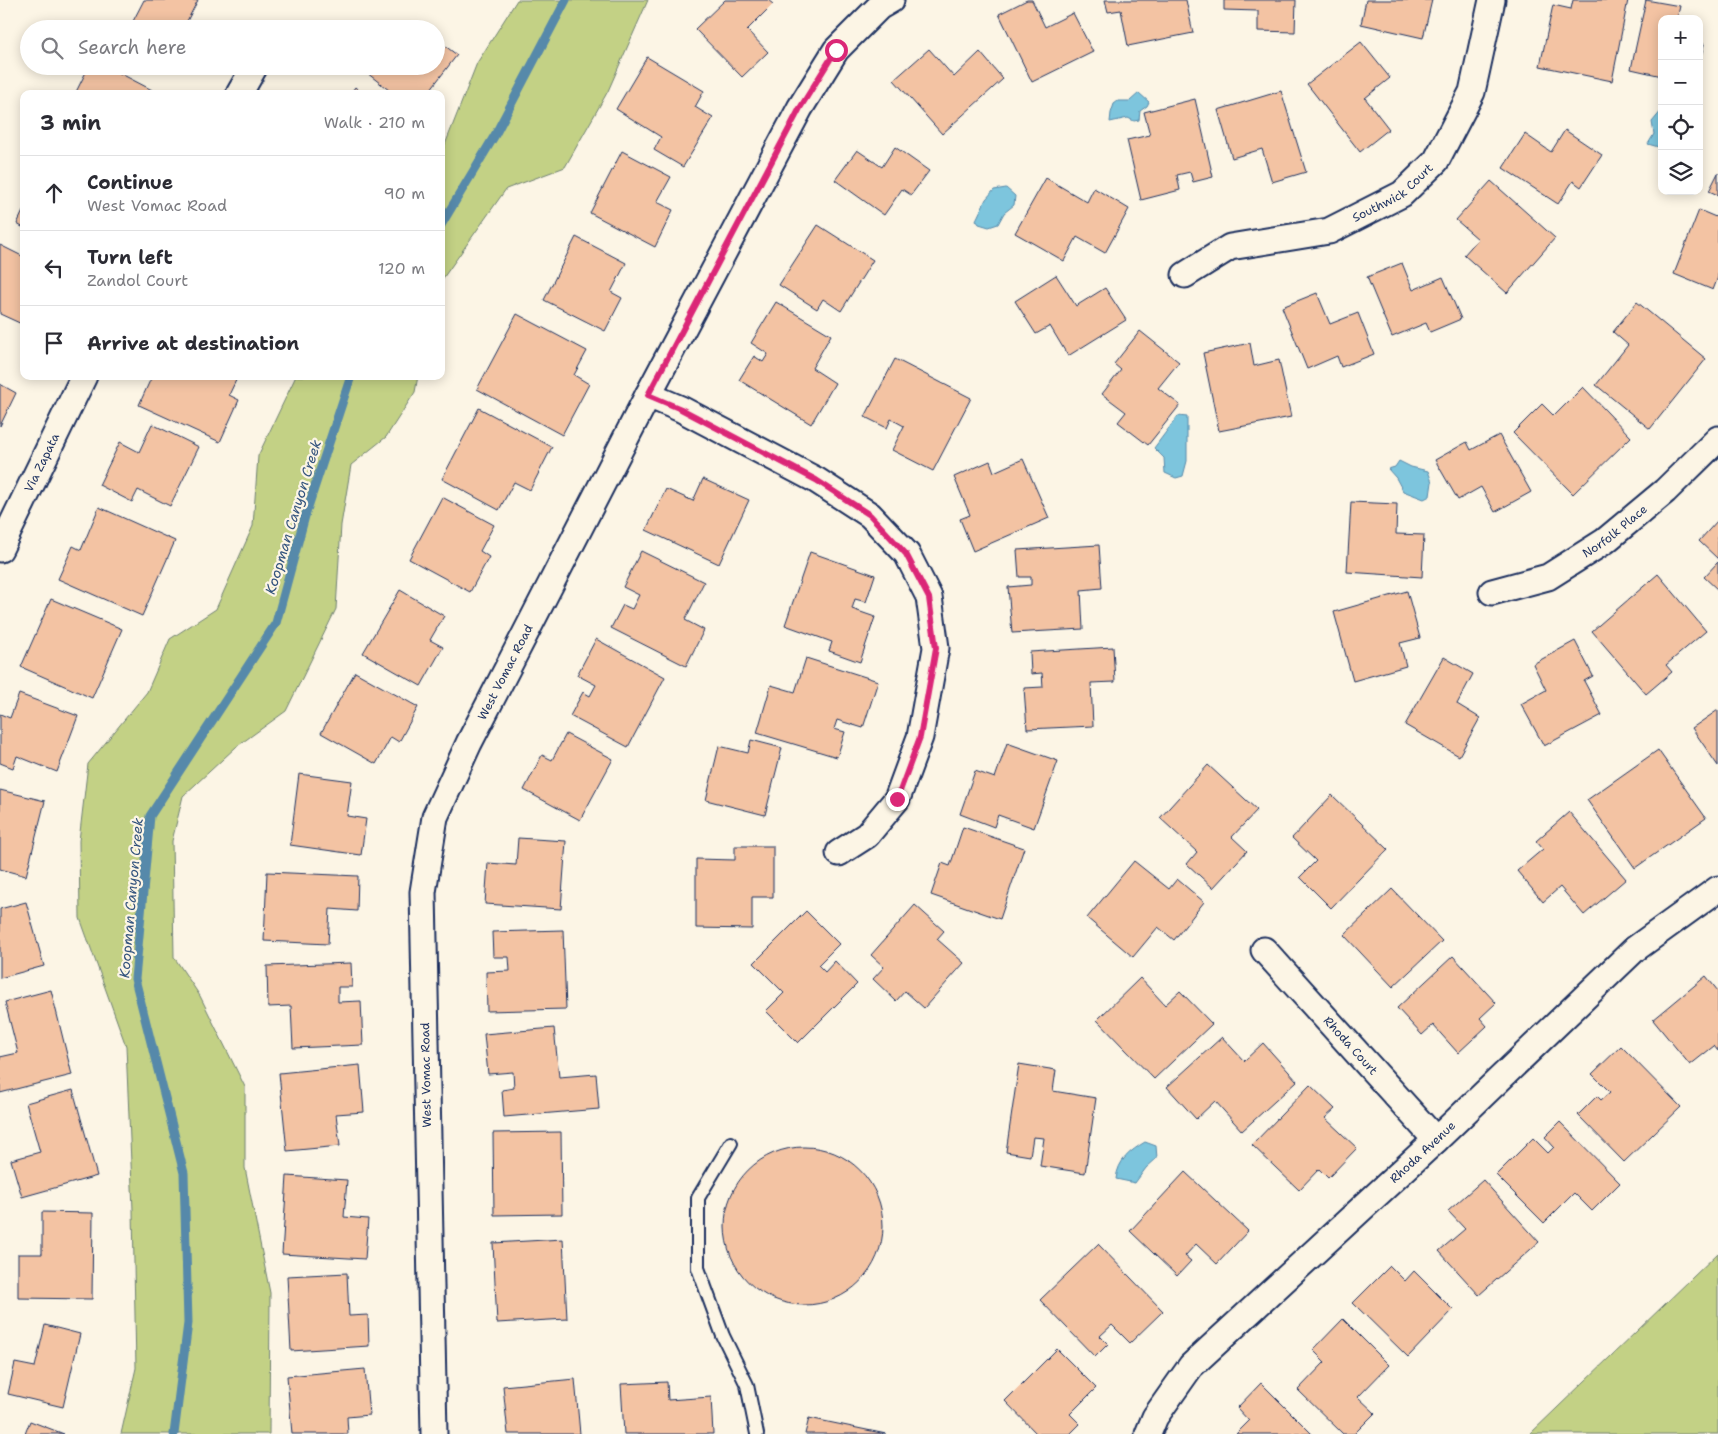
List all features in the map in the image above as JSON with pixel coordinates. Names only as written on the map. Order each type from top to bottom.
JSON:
[{"type":"street","name":"West Vomac Road","points":[[434,1434],[423,892],[435,817],[469,743],[648,395],[800,108],[836,50],[879,7],[890,0]]},
{"type":"street","name":"Southwick Court","points":[[1185,275],[1230,247],[1329,231],[1402,194],[1436,161],[1472,92],[1492,0]]},
{"type":"street","points":[[241,90],[250,75]]},
{"type":"street","name":"Via Zapata","points":[[0,549],[82,380]]},
{"type":"street","points":[[648,395],[681,409],[816,480],[870,515],[906,554],[929,598],[936,648],[920,737],[897,799],[867,835],[839,853]]},
{"type":"street","name":"Norfolk Place","points":[[1492,592],[1548,577],[1605,541],[1665,491],[1718,440]]},
{"type":"street","name":"Rhoda Avenue","points":[[1148,1434],[1154,1417],[1191,1366],[1436,1140],[1635,949],[1718,889]]},
{"type":"street","name":"Rhoda Court","points":[[1264,950],[1436,1140]]},
{"type":"lane","points":[[731,1143],[698,1198],[698,1268],[723,1336],[747,1385],[757,1434]]},
{"type":"green space","points":[[517,0],[648,0],[608,91],[565,167],[506,189],[445,275],[445,145],[477,63]]},
{"type":"green space","points":[[294,380],[417,380],[415,392],[386,437],[351,465],[341,525],[336,609],[286,711],[236,747],[183,796],[172,841],[174,957],[200,996],[245,1087],[245,1168],[270,1293],[269,1434],[121,1434],[136,1368],[133,1210],[126,1046],[80,918],[79,841],[88,764],[147,692],[170,639],[216,609],[253,526],[258,456]]},
{"type":"green space","points":[[1718,1253],[1718,1434],[1530,1434]]},
{"type":"water","points":[[1139,93],[1149,102],[1140,111],[1139,120],[1134,121],[1128,118],[1110,122],[1114,104],[1118,101],[1130,101]]},
{"type":"water","points":[[1658,115],[1658,147],[1648,144],[1654,134],[1652,122]]},
{"type":"water","points":[[1006,188],[1015,196],[1014,205],[1004,213],[998,224],[989,227],[979,224],[976,220],[986,199],[994,190]]},
{"type":"water","points":[[1178,416],[1187,417],[1187,461],[1183,476],[1176,478],[1165,473],[1164,458],[1154,448]]},
{"type":"water","points":[[1399,461],[1411,467],[1428,471],[1432,482],[1430,496],[1424,499],[1403,491],[1396,478],[1388,469],[1395,467]]},
{"type":"water","points":[[1145,1142],[1156,1146],[1157,1158],[1146,1168],[1135,1183],[1116,1179],[1122,1161],[1134,1149]]},
{"type":"building","points":[[144,0],[198,0],[188,20],[134,20]]},
{"type":"building","points":[[725,0],[768,0],[773,4],[747,30],[768,52],[742,77],[695,29]]},
{"type":"building","points":[[1027,0],[1032,0],[1045,27],[1073,13],[1093,52],[1032,82],[999,14]]},
{"type":"building","points":[[1105,0],[1186,0],[1193,33],[1128,46],[1121,10],[1108,12]]},
{"type":"building","points":[[1224,0],[1296,0],[1295,32],[1258,31],[1258,11],[1224,10]]},
{"type":"building","points":[[1366,0],[1432,0],[1423,38],[1361,24]]},
{"type":"building","points":[[1573,0],[1628,0],[1612,81],[1540,66],[1553,5],[1571,9]]},
{"type":"building","points":[[1646,0],[1680,6],[1678,15],[1658,15],[1658,75],[1631,69]]},
{"type":"building","points":[[1361,42],[1390,78],[1365,98],[1389,129],[1360,152],[1307,84]]},
{"type":"building","points":[[445,46],[457,55],[445,71]]},
{"type":"building","points":[[929,49],[954,77],[980,52],[1003,79],[942,134],[894,80]]},
{"type":"building","points":[[647,57],[704,91],[695,107],[713,118],[683,167],[654,150],[661,137],[616,109]]},
{"type":"building","points":[[84,75],[123,75],[152,90],[77,90]]},
{"type":"building","points":[[370,75],[442,75],[430,90],[389,90]]},
{"type":"building","points":[[1281,91],[1306,172],[1272,182],[1262,149],[1232,158],[1218,110]]},
{"type":"building","points":[[1195,99],[1213,177],[1193,182],[1190,172],[1177,175],[1180,190],[1141,200],[1127,140],[1150,135],[1144,112]]},
{"type":"building","points":[[1565,130],[1602,155],[1581,187],[1573,181],[1558,204],[1503,168],[1525,134],[1551,152]]},
{"type":"building","points":[[895,147],[929,171],[911,195],[902,189],[884,215],[835,180],[857,150],[882,167]]},
{"type":"building","points":[[622,151],[671,177],[657,202],[673,210],[655,247],[590,213]]},
{"type":"building","points":[[1718,173],[1718,195],[1709,191]]},
{"type":"building","points":[[1046,178],[1087,202],[1094,188],[1129,209],[1105,253],[1077,237],[1064,261],[1015,233]]},
{"type":"building","points":[[1491,181],[1555,238],[1507,293],[1464,255],[1478,239],[1456,220]]},
{"type":"building","points":[[1699,210],[1718,218],[1718,277],[1713,290],[1674,274]]},
{"type":"building","points":[[818,225],[873,260],[841,311],[823,299],[817,309],[779,285]]},
{"type":"building","points":[[576,237],[626,263],[611,292],[622,298],[605,331],[544,300]]},
{"type":"building","points":[[0,245],[20,255],[20,323],[0,314]]},
{"type":"building","points":[[1402,263],[1413,290],[1443,277],[1461,319],[1430,332],[1426,323],[1392,337],[1367,277]]},
{"type":"building","points":[[1056,275],[1076,306],[1105,288],[1126,320],[1068,356],[1050,326],[1036,334],[1015,301]]},
{"type":"building","points":[[1317,293],[1330,324],[1358,313],[1374,354],[1341,367],[1337,356],[1307,369],[1282,307]]},
{"type":"building","points":[[776,302],[831,335],[812,368],[835,383],[811,424],[739,380],[754,356],[763,362],[768,354],[751,343]]},
{"type":"building","points":[[1637,302],[1706,359],[1650,429],[1596,385],[1628,345],[1613,332]]},
{"type":"building","points":[[517,314],[587,351],[574,375],[589,384],[562,435],[477,389]]},
{"type":"building","points":[[1140,331],[1179,362],[1158,388],[1180,405],[1148,445],[1118,422],[1126,412],[1102,394],[1121,370],[1114,364]]},
{"type":"building","points":[[1250,343],[1254,366],[1279,360],[1291,417],[1219,431],[1203,353]]},
{"type":"building","points":[[895,359],[971,398],[933,471],[892,450],[904,426],[891,419],[887,428],[865,417]]},
{"type":"building","points":[[150,380],[236,380],[229,395],[239,400],[220,442],[139,405]]},
{"type":"building","points":[[0,384],[16,393],[0,426]]},
{"type":"building","points":[[1583,387],[1631,437],[1573,494],[1513,433],[1542,404],[1554,416]]},
{"type":"building","points":[[479,408],[552,447],[530,490],[514,482],[499,510],[442,479]]},
{"type":"building","points":[[152,424],[199,447],[170,506],[138,490],[132,502],[99,485],[120,442],[139,452]]},
{"type":"building","points":[[1499,435],[1531,492],[1495,512],[1481,487],[1458,500],[1435,460],[1467,442],[1471,450]]},
{"type":"building","points":[[1023,459],[1049,518],[973,551],[960,519],[970,515],[954,477],[990,461],[994,472]]},
{"type":"building","points":[[703,479],[749,500],[719,564],[646,530],[666,489],[693,501]]},
{"type":"building","points":[[442,497],[494,525],[480,551],[489,557],[470,592],[409,559]]},
{"type":"building","points":[[1351,502],[1397,504],[1396,534],[1424,535],[1422,577],[1347,572]]},
{"type":"building","points":[[99,507],[175,541],[142,616],[58,579],[73,546],[81,550]]},
{"type":"building","points":[[1718,520],[1718,559],[1699,541]]},
{"type":"building","points":[[1099,545],[1102,588],[1081,590],[1083,629],[1012,633],[1008,587],[1031,585],[1031,577],[1019,577],[1017,550]]},
{"type":"building","points":[[641,551],[704,582],[685,620],[704,630],[686,666],[611,628],[623,605],[632,609],[639,595],[623,587]]},
{"type":"building","points":[[810,552],[875,575],[866,602],[855,599],[852,609],[875,617],[860,662],[829,651],[832,642],[785,625]]},
{"type":"building","points":[[1718,562],[1718,590],[1704,577]]},
{"type":"building","points":[[1658,574],[1706,631],[1666,665],[1672,672],[1646,694],[1592,631]]},
{"type":"building","points":[[400,590],[444,616],[430,640],[443,647],[421,686],[363,653]]},
{"type":"building","points":[[1407,591],[1420,638],[1400,643],[1406,666],[1353,681],[1334,612]]},
{"type":"building","points":[[51,599],[122,629],[92,698],[21,667]]},
{"type":"building","points":[[596,639],[665,677],[628,747],[570,716],[583,692],[590,696],[596,685],[577,675]]},
{"type":"building","points":[[1575,641],[1593,676],[1584,681],[1602,715],[1544,746],[1521,704],[1546,690],[1533,664]]},
{"type":"building","points":[[1113,647],[1115,682],[1091,683],[1093,726],[1027,729],[1024,688],[1043,687],[1042,673],[1031,674],[1030,652]]},
{"type":"building","points":[[1444,657],[1473,674],[1457,704],[1480,718],[1459,756],[1405,725]]},
{"type":"building","points":[[806,658],[878,681],[863,728],[837,720],[834,729],[845,732],[837,757],[757,733],[771,685],[795,692]]},
{"type":"building","points":[[355,672],[418,707],[399,742],[391,737],[376,764],[321,733]]},
{"type":"building","points":[[19,694],[78,716],[57,772],[17,756],[13,768],[0,763],[0,714],[10,718]]},
{"type":"building","points":[[1718,710],[1718,766],[1692,728]]},
{"type":"building","points":[[566,734],[613,759],[580,820],[524,790],[542,755],[552,760]]},
{"type":"building","points":[[751,740],[782,748],[765,815],[706,800],[719,746],[748,753]]},
{"type":"building","points":[[1007,743],[1058,761],[1034,828],[998,815],[994,827],[960,814],[975,771],[995,778]]},
{"type":"building","points":[[1658,750],[1706,818],[1635,868],[1587,800]]},
{"type":"building","points":[[1208,765],[1257,810],[1232,837],[1247,851],[1213,888],[1187,864],[1197,852],[1160,818]]},
{"type":"building","points":[[299,774],[352,781],[347,816],[366,819],[361,855],[290,845]]},
{"type":"building","points":[[0,790],[45,801],[26,876],[0,869]]},
{"type":"building","points":[[1332,795],[1388,849],[1331,908],[1300,877],[1316,861],[1292,838]]},
{"type":"building","points":[[1569,812],[1626,879],[1584,915],[1560,887],[1543,902],[1517,871],[1543,849],[1536,841]]},
{"type":"building","points":[[963,827],[1024,848],[1000,919],[931,895],[942,863],[950,866]]},
{"type":"building","points":[[518,838],[566,841],[561,909],[485,904],[488,863],[516,865]]},
{"type":"building","points":[[735,846],[773,846],[773,897],[752,897],[752,929],[696,928],[696,859],[735,860]]},
{"type":"building","points":[[1134,861],[1169,889],[1177,879],[1204,902],[1174,940],[1158,927],[1133,957],[1087,918]]},
{"type":"building","points":[[267,872],[358,876],[357,911],[330,909],[328,944],[264,941]]},
{"type":"building","points":[[1392,889],[1442,941],[1393,987],[1344,935]]},
{"type":"building","points":[[26,902],[44,966],[0,978],[0,909]]},
{"type":"building","points":[[915,905],[944,931],[937,939],[964,963],[924,1008],[905,991],[896,1001],[873,979],[884,967],[871,955]]},
{"type":"building","points":[[806,911],[839,944],[818,965],[825,972],[835,961],[857,984],[798,1043],[766,1011],[784,993],[754,963]]},
{"type":"building","points":[[563,930],[566,1009],[487,1011],[486,972],[510,971],[509,957],[493,957],[492,932]]},
{"type":"building","points":[[1453,956],[1496,1003],[1480,1018],[1487,1026],[1458,1053],[1433,1025],[1422,1035],[1397,1008]]},
{"type":"building","points":[[351,963],[352,987],[338,987],[338,1002],[361,1001],[363,1045],[293,1048],[291,1006],[268,1007],[267,966]]},
{"type":"building","points":[[1706,976],[1718,991],[1718,1051],[1714,1046],[1690,1065],[1653,1020]]},
{"type":"building","points":[[1140,978],[1165,1005],[1180,991],[1212,1024],[1154,1079],[1097,1020]]},
{"type":"building","points":[[51,990],[72,1075],[0,1093],[0,1057],[18,1053],[5,1002]]},
{"type":"building","points":[[554,1028],[559,1077],[596,1074],[599,1109],[504,1117],[502,1090],[514,1088],[513,1072],[488,1074],[484,1034]]},
{"type":"building","points":[[1222,1037],[1244,1061],[1263,1043],[1297,1081],[1242,1131],[1215,1101],[1196,1119],[1167,1087]]},
{"type":"building","points":[[1621,1046],[1681,1107],[1624,1162],[1578,1115],[1597,1096],[1601,1100],[1610,1092],[1592,1074]]},
{"type":"building","points":[[1019,1064],[1056,1070],[1053,1091],[1096,1098],[1085,1173],[1040,1166],[1044,1138],[1033,1137],[1030,1156],[1006,1152]]},
{"type":"building","points":[[360,1065],[364,1112],[336,1114],[340,1146],[287,1151],[279,1073]]},
{"type":"building","points":[[1310,1085],[1335,1109],[1325,1118],[1357,1148],[1328,1178],[1319,1169],[1299,1190],[1252,1145]]},
{"type":"building","points":[[73,1090],[97,1176],[22,1197],[11,1160],[40,1152],[26,1103]]},
{"type":"building","points":[[1560,1122],[1620,1183],[1592,1211],[1574,1193],[1544,1223],[1496,1175],[1533,1138],[1548,1153],[1554,1147],[1545,1137]]},
{"type":"building","points":[[561,1132],[562,1214],[494,1215],[493,1133]]},
{"type":"building","points":[[804,1147],[834,1153],[860,1170],[877,1196],[883,1226],[877,1256],[860,1282],[834,1299],[804,1305],[774,1299],[748,1282],[731,1256],[725,1226],[731,1196],[748,1170],[774,1153]]},
{"type":"building","points":[[1185,1172],[1248,1231],[1217,1264],[1196,1244],[1185,1256],[1191,1261],[1177,1276],[1130,1231]]},
{"type":"building","points":[[287,1176],[347,1180],[344,1217],[368,1219],[365,1259],[282,1254]]},
{"type":"building","points":[[1483,1180],[1539,1242],[1479,1295],[1439,1251],[1465,1229],[1448,1211]]},
{"type":"building","points":[[42,1212],[93,1213],[92,1299],[18,1298],[18,1254],[42,1254]]},
{"type":"building","points":[[563,1239],[567,1319],[497,1323],[493,1243]]},
{"type":"building","points":[[1098,1244],[1163,1311],[1130,1343],[1112,1325],[1100,1336],[1108,1344],[1095,1357],[1040,1300]]},
{"type":"building","points":[[1390,1266],[1405,1281],[1414,1271],[1453,1310],[1408,1357],[1353,1303]]},
{"type":"building","points":[[347,1273],[349,1316],[368,1315],[369,1346],[291,1351],[287,1276]]},
{"type":"building","points":[[1343,1319],[1389,1365],[1358,1397],[1375,1413],[1354,1434],[1343,1434],[1298,1390],[1325,1362],[1313,1350]]},
{"type":"building","points":[[45,1325],[80,1334],[63,1407],[8,1394],[15,1363],[35,1367]]},
{"type":"building","points":[[1057,1349],[1096,1388],[1070,1414],[1080,1424],[1070,1434],[1037,1434],[1005,1401]]},
{"type":"building","points":[[365,1369],[369,1415],[347,1417],[348,1434],[292,1434],[287,1376]]},
{"type":"building","points":[[575,1379],[580,1434],[508,1434],[503,1386]]},
{"type":"building","points":[[667,1382],[668,1400],[711,1397],[713,1434],[624,1434],[621,1384]]},
{"type":"building","points":[[1261,1383],[1312,1434],[1236,1434],[1249,1421],[1237,1408]]},
{"type":"building","points":[[809,1418],[886,1434],[805,1434]]},
{"type":"building","points":[[30,1421],[64,1434],[25,1434]]},
{"type":"waterway","name":"Koopman Canyon Creek","points":[[445,218],[495,135],[566,0]]},
{"type":"waterway","name":"Koopman Canyon Creek","points":[[174,1434],[188,1323],[184,1173],[135,979],[150,816],[276,623],[305,516],[350,380]]},
{"type":"route","points":[[836,50],[800,108],[648,395],[681,409],[816,480],[870,515],[906,554],[929,598],[936,648],[920,737],[897,799]]}]
